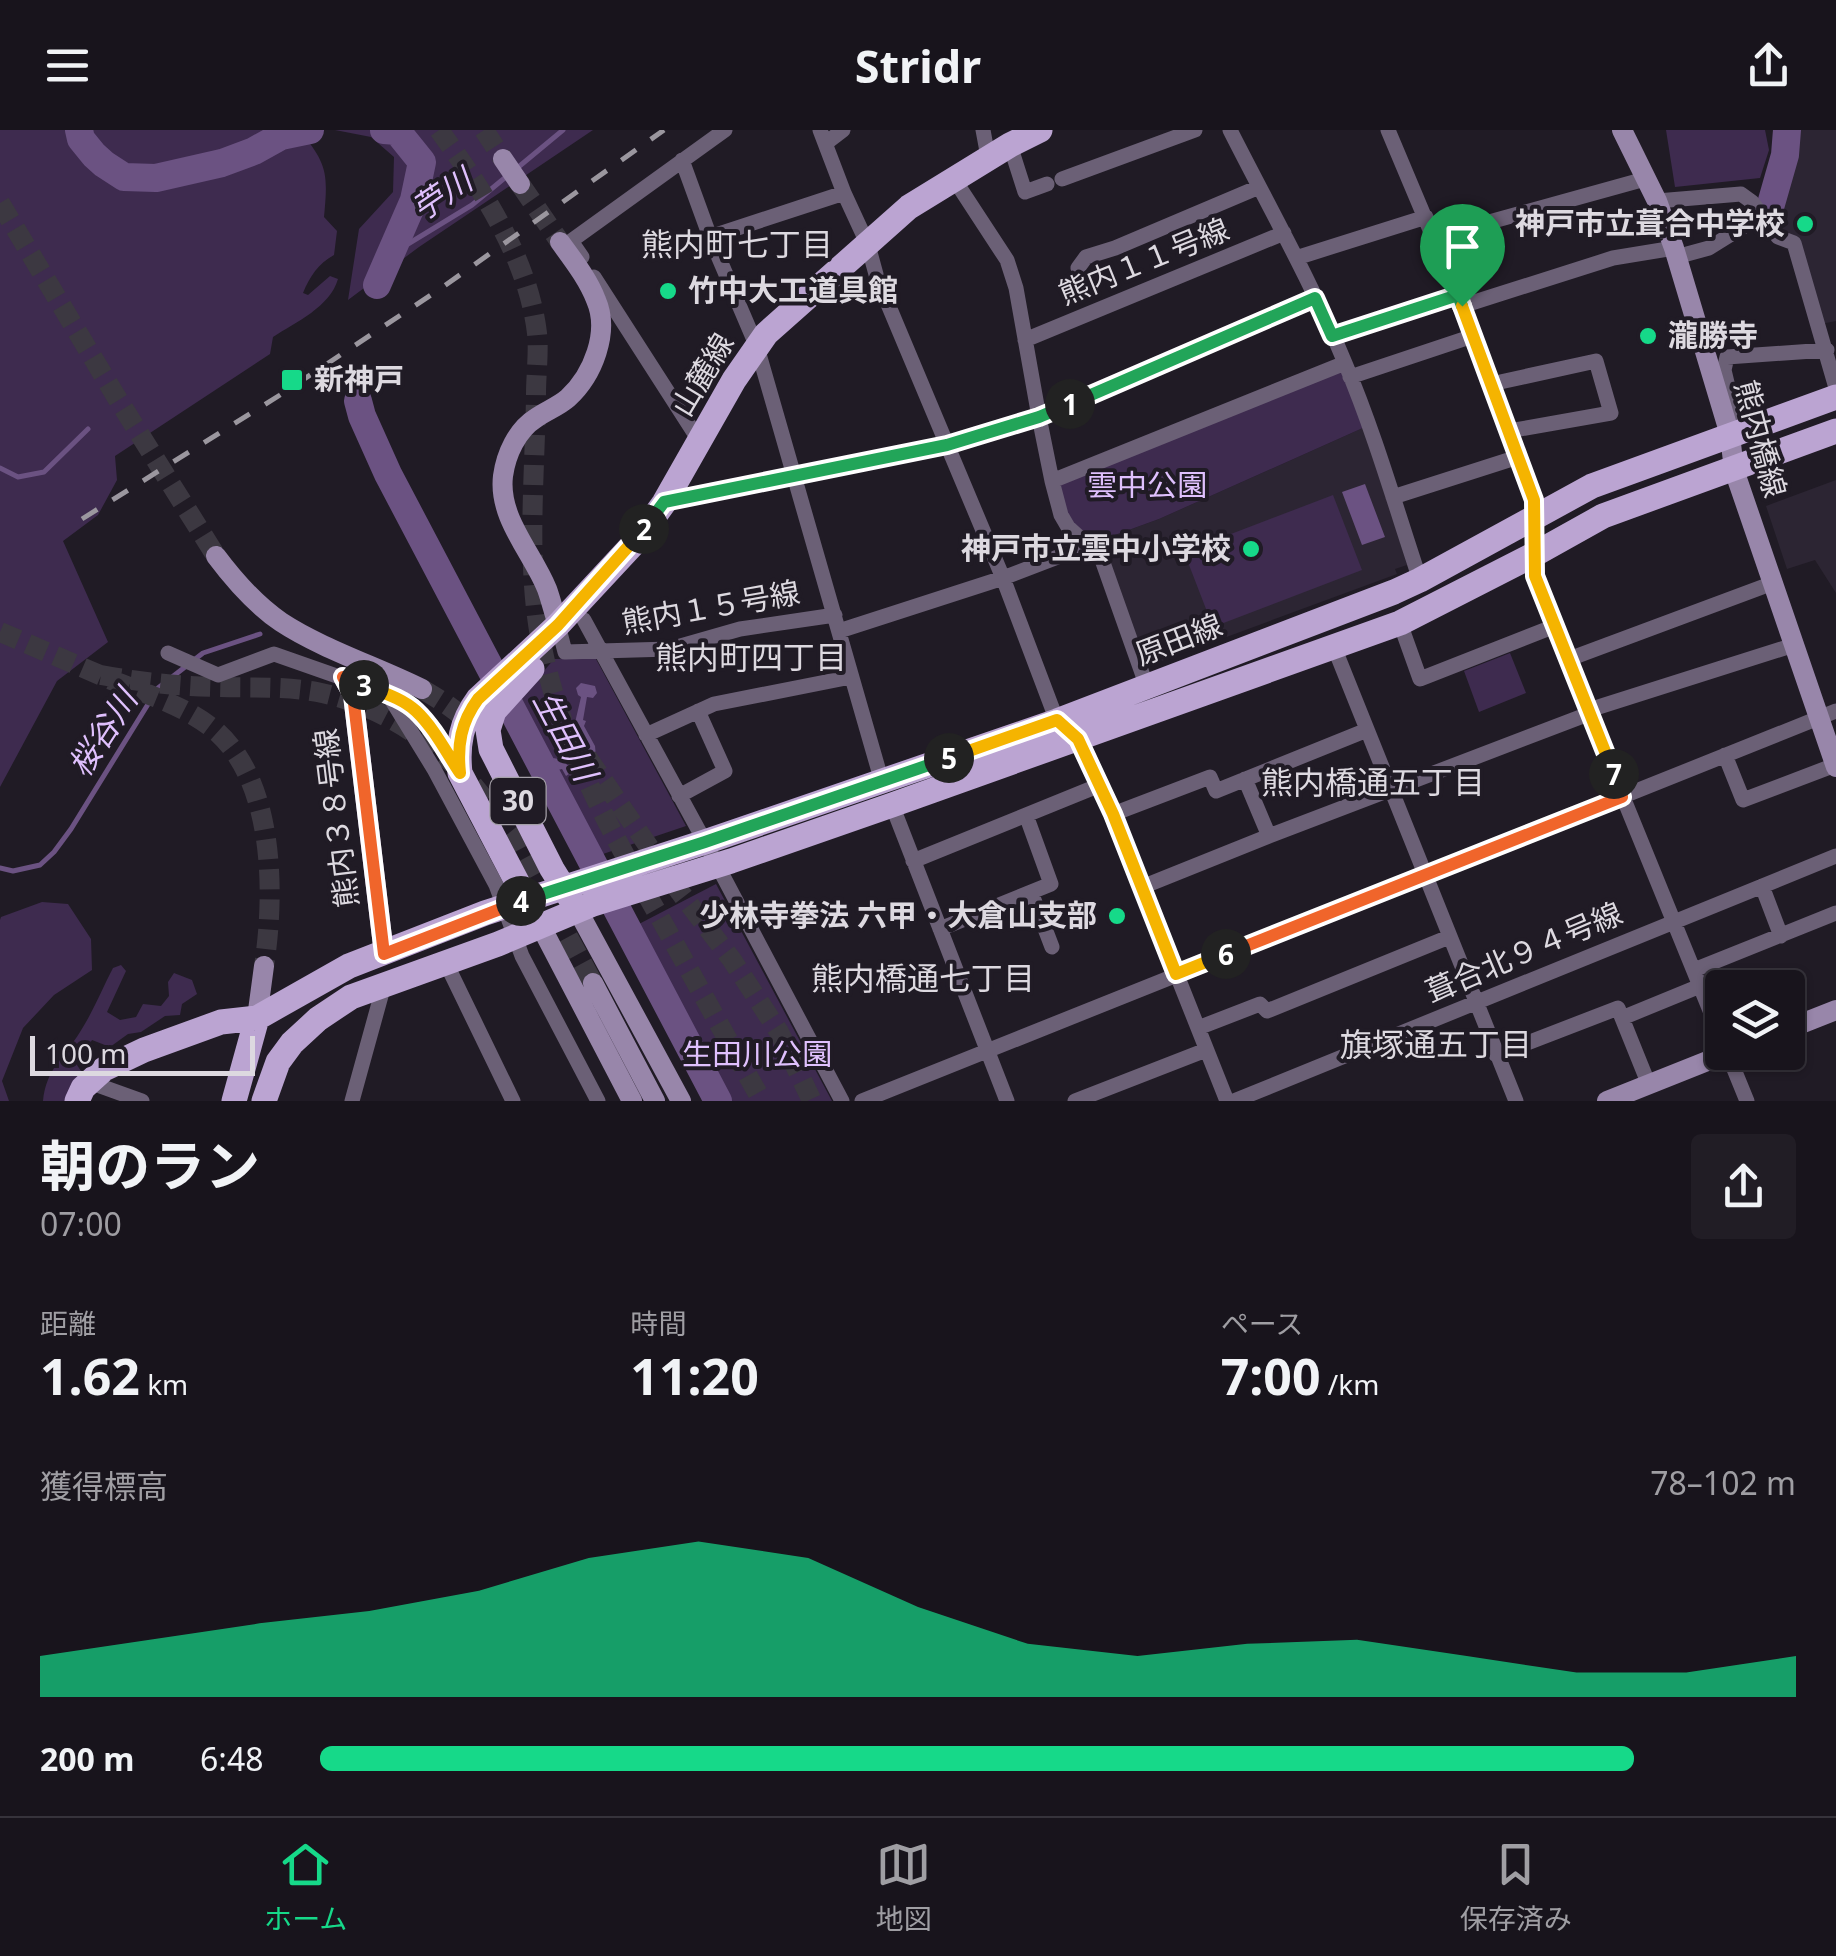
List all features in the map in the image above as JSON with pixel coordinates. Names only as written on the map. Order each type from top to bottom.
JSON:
[{"type":"main road","name":"山麓線","points":[[576,613],[664,502],[734,380],[766,334],[909,207],[1040,130]]},
{"type":"main road","name":"原田線","points":[[887,793],[1057,720],[1420,580],[1592,486],[1836,396]]},
{"type":"main road","name":"原田線","points":[[83,1092],[104,1069],[144,1050],[221,1022],[256,1018],[348,966],[515,903],[579,896],[887,793],[1078,739],[1400,624],[1603,516],[1836,432]]},
{"type":"main road","name":"30","points":[[515,903],[460,773],[457,752],[468,712],[514,676],[576,613]]},
{"type":"main road","name":"30","points":[[485,701],[491,749],[579,896]]},
{"type":"main road","points":[[264,1101],[278,1062],[292,1043],[351,997],[540,926],[579,896]]},
{"type":"main road","points":[[256,1018],[278,1062]]},
{"type":"main road","points":[[234,1101],[256,1018]]},
{"type":"street","points":[[700,442],[572,241],[725,130]]},
{"type":"street","points":[[843,130],[823,136],[868,245],[877,278],[1057,720],[1078,739],[1100,785],[1230,1101]]},
{"type":"street","points":[[983,130],[1025,192],[1195,130]]},
{"type":"street","points":[[1230,130],[1348,370],[1372,430],[1420,580]]},
{"type":"street","points":[[1388,130],[1460,300],[1534,500],[1535,576],[1705,998]]},
{"type":"street","name":"熊内橋線","points":[[1622,130],[1657,201],[1675,253],[1730,435],[1734,470],[1794,645],[1827,714],[1836,766]]},
{"type":"street","points":[[682,160],[757,347],[887,793],[1007,1101]]},
{"type":"street","points":[[954,179],[1006,260],[1016,288],[1061,515],[1068,527],[1101,557],[1147,686]]},
{"type":"street","points":[[1434,237],[1645,179]]},
{"type":"street","points":[[1078,268],[1086,256],[1115,248],[1259,187]]},
{"type":"street","points":[[710,237],[844,193]]},
{"type":"street","points":[[1657,201],[1741,194],[1752,202],[1778,237],[1794,243],[1836,388]]},
{"type":"street","points":[[1332,336],[1613,258],[1709,248],[1762,215]]},
{"type":"street","points":[[1296,258],[1426,217]]},
{"type":"street","name":"熊内１１号線","points":[[1025,340],[1284,234]]},
{"type":"street","points":[[560,242],[598,302],[599,345],[593,364],[568,398],[531,421],[519,434],[503,478],[504,501],[520,541],[546,586],[576,613]]},
{"type":"street","points":[[664,502],[947,445],[1039,417],[1315,298]]},
{"type":"street","points":[[1052,481],[1348,370],[1474,336]]},
{"type":"street","points":[[1730,435],[1733,408],[1724,370],[1727,357],[1826,350]]},
{"type":"street","points":[[1491,384],[1596,362],[1611,413],[1509,431]]},
{"type":"street","points":[[1393,497],[1518,457]]},
{"type":"street","name":"熊内１５号線","points":[[576,613],[565,652],[670,649],[740,629],[837,623],[1002,578],[1089,545]]},
{"type":"street","points":[[216,556],[256,602],[282,622],[422,688]]},
{"type":"street","points":[[1569,659],[1773,583]]},
{"type":"street","points":[[546,586],[566,596],[602,653],[842,1101]]},
{"type":"street","points":[[1400,624],[1420,678],[1555,626]]},
{"type":"street","points":[[1142,887],[1590,711],[1794,645]]},
{"type":"street","points":[[1334,648],[1516,1101]]},
{"type":"street","points":[[168,653],[218,675],[274,654],[388,694],[414,708],[460,773]]},
{"type":"street","name":"熊内３８号線","points":[[343,677],[353,695],[384,954]]},
{"type":"street","points":[[646,735],[714,704],[851,677]]},
{"type":"street","points":[[388,694],[434,769],[496,885],[540,926],[632,1101]]},
{"type":"street","points":[[679,796],[725,771],[698,711]]},
{"type":"street","points":[[862,1101],[1827,714]]},
{"type":"street","points":[[1113,814],[1210,778],[1216,791],[1367,730]]},
{"type":"street","points":[[1725,754],[1743,800],[1836,766]]},
{"type":"street","points":[[1245,779],[1269,836]]},
{"type":"street","points":[[914,861],[1100,785]]},
{"type":"street","points":[[940,929],[1051,884],[1026,815]]},
{"type":"street","name":"葺合北９４号線","points":[[1230,1101],[1836,856]]},
{"type":"street","points":[[1762,886],[1781,936]]},
{"type":"street","points":[[1031,892],[1052,947]]},
{"type":"street","points":[[579,896],[681,1101]]},
{"type":"street","points":[[515,903],[515,937],[522,956],[598,1101]]},
{"type":"street","points":[[1694,970],[1836,913]]},
{"type":"street","points":[[1198,1028],[1260,1004],[1267,1011],[1449,937]]},
{"type":"street","points":[[446,963],[513,1101]]},
{"type":"street","points":[[256,1018],[264,966]]},
{"type":"street","points":[[593,983],[656,1101]]},
{"type":"street","points":[[352,1101],[384,985]]},
{"type":"street","points":[[1622,1018],[1700,986]]},
{"type":"street","points":[[1496,1055],[1618,1008],[1649,1084]]},
{"type":"street","points":[[1805,1022],[1836,1010]]},
{"type":"street","points":[[1074,1101],[1206,1050]]},
{"type":"street","points":[[1607,1101],[1705,1062]]},
{"type":"street","points":[[1735,1070],[1747,1101]]},
{"type":"street","points":[[83,1092],[142,1101]]},
{"type":"shaded area","name":"神戸市立葺合中学校","points":[[1793,130],[1836,130],[1836,321],[1821,324],[1795,238],[1778,231],[1770,217],[1784,182]]},
{"type":"shaded area","name":"神戸市立雲中小学校","points":[[1365,427],[1407,565],[1395,569],[1397,574],[1145,667],[1093,543],[1159,519]]},
{"type":"shaded area","points":[[1836,480],[1836,593],[1815,560],[1787,569],[1766,506]]},
{"type":"shaded area","points":[[1365,484],[1385,537],[1362,545],[1342,492]]},
{"type":"shaded area","points":[[581,683],[595,686],[597,693],[593,698],[587,697],[583,720],[601,764],[596,772],[585,770],[572,778],[558,770],[553,758],[576,768],[586,759],[585,743],[574,727],[581,697],[576,688]]},
{"type":"green space","points":[[0,130],[299,130],[321,161],[326,190],[324,217],[337,231],[334,255],[315,271],[303,293],[308,295],[330,276],[338,279],[320,306],[273,337],[270,354],[115,456],[117,480],[98,515],[63,541],[108,642],[57,681],[0,787]]},
{"type":"green space","points":[[335,130],[593,130],[419,247],[348,300],[359,229],[393,192],[394,157],[371,137]]},
{"type":"green space","points":[[1666,130],[1765,130],[1769,150],[1760,178],[1675,187]]},
{"type":"green space","name":"雲中公園","points":[[1342,368],[1365,427],[1159,519],[1093,543],[1073,527],[1057,484]]},
{"type":"green space","points":[[1333,495],[1362,570],[1213,627],[1184,552]]},
{"type":"green space","points":[[1510,653],[1526,693],[1479,712],[1464,671]]},
{"type":"green space","points":[[554,659],[596,659],[686,826],[600,855],[517,703]]},
{"type":"green space","name":"生田川公園","points":[[716,884],[832,1101],[730,1101],[637,925]]},
{"type":"green space","points":[[42,902],[68,904],[91,939],[92,970],[54,995],[23,1028],[2,1081],[9,1101],[0,1101],[0,920]]},
{"type":"green space","points":[[121,965],[126,971],[107,1012],[120,1020],[136,1017],[143,1004],[161,1006],[169,996],[168,982],[174,973],[192,980],[197,994],[182,1004],[180,1015],[165,1016],[110,1047],[92,1040],[77,1065],[83,1074],[72,1101],[43,1101],[52,1072],[85,1024],[113,968]]},
{"type":"waterway","name":"生田川","points":[[79,130],[94,155],[124,177],[156,178],[222,163],[281,136],[310,130]]},
{"type":"waterway","name":"生田川","points":[[377,285],[414,200],[422,162],[397,131],[384,130]]},
{"type":"waterway","name":"苧川","points":[[516,169],[563,130]]},
{"type":"waterway","points":[[1769,211],[1785,155],[1787,130]]},
{"type":"waterway","name":"苧川","points":[[390,255],[472,205],[507,176]]},
{"type":"waterway","name":"生田川","points":[[358,401],[388,474],[718,1101]]},
{"type":"waterway","points":[[0,468],[18,477],[44,472],[88,429]]},
{"type":"waterway","name":"桜谷川","points":[[0,868],[13,871],[40,865],[54,852],[158,688],[203,653],[260,634]]},
{"type":"tunnel","points":[[439,130],[501,226],[532,305],[538,348],[532,523],[534,588],[551,686],[575,752],[621,847],[762,1101]]},
{"type":"tunnel","points":[[484,130],[503,159]]},
{"type":"tunnel","points":[[520,184],[560,242]]},
{"type":"tunnel","points":[[0,203],[216,556]]},
{"type":"tunnel","points":[[0,632],[181,709],[206,723],[236,754],[260,810],[266,842],[269,907],[264,966]]},
{"type":"tunnel","points":[[101,675],[187,686],[317,692],[390,719],[453,764]]},
{"type":"tunnel","points":[[422,689],[458,713],[476,731]]},
{"type":"tunnel","points":[[587,757],[732,960],[779,1032],[812,1101]]},
{"type":"tunnel","points":[[473,785],[512,833],[593,983]]},
{"type":"railway","points":[[82,519],[440,289],[664,130]]},
{"type":"place","name":"神戸市立葺合中学校","points":[[1805,224]]},
{"type":"place","name":"竹中大工道具館","points":[[668,291]]},
{"type":"place","name":"瀧勝寺","points":[[1648,336]]},
{"type":"place","name":"新神戸","points":[[292,380]]},
{"type":"place","name":"神戸市立雲中小学校","points":[[1251,549]]},
{"type":"place","name":"少林寺拳法 六甲・大倉山支部","points":[[1117,916]]},
{"type":"district","name":"熊内町七丁目","points":[[737,245]]},
{"type":"district","name":"熊内町四丁目","points":[[751,658]]},
{"type":"district","name":"熊内橋通五丁目","points":[[1373,783]]},
{"type":"district","name":"熊内橋通七丁目","points":[[923,979]]},
{"type":"district","name":"旗塚通五丁目","points":[[1436,1045]]},
{"type":"route","points":[[1458,295],[1462,306],[1534,500],[1535,576],[1622,797],[1176,974],[1113,814],[1078,739],[1057,720],[705,842],[485,913],[384,954],[353,695],[343,677],[414,708],[460,773],[457,752],[468,712],[558,625],[638,538],[664,502],[947,445],[1039,417],[1315,298],[1332,336],[1458,295]]}]
